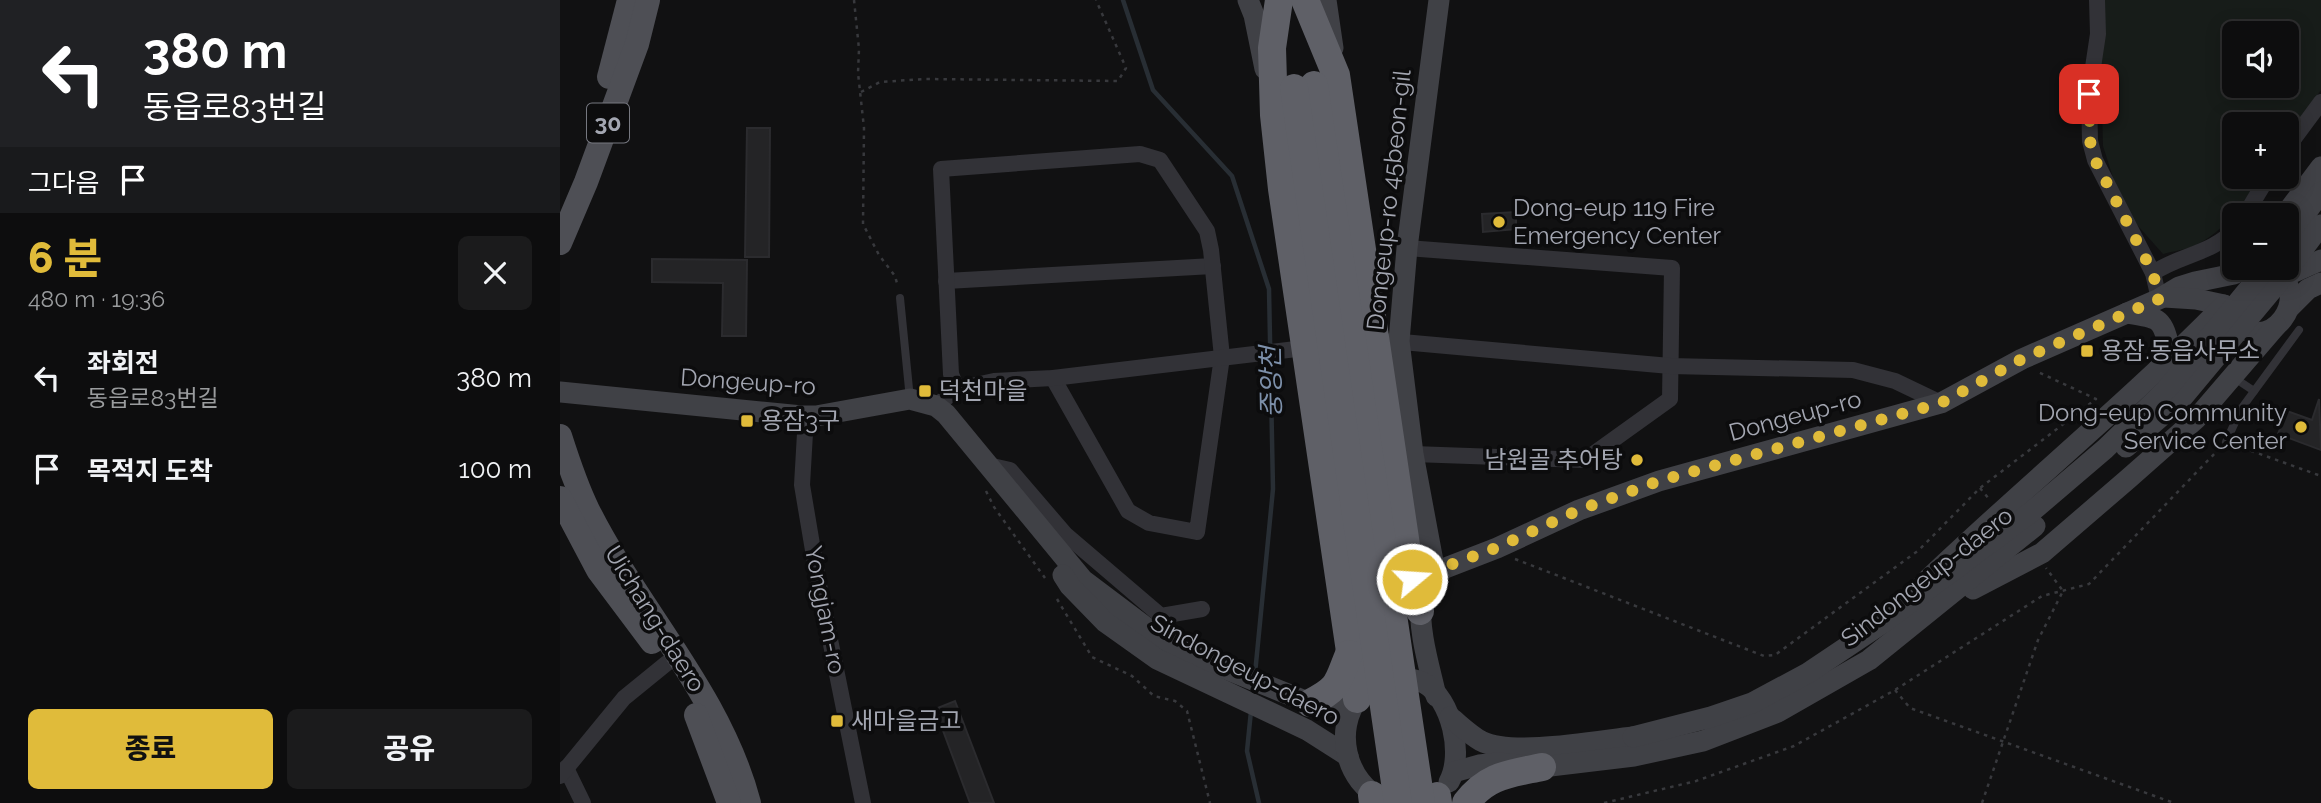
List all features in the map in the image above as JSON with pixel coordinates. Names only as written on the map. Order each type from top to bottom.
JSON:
[{"type":"highway","points":[[1280,0],[1272,48],[1274,115],[1299,349],[1349,653],[1354,704]]},
{"type":"highway","points":[[1280,0],[1315,83],[1388,341],[1418,568],[1420,611]]},
{"type":"highway","points":[[1303,0],[1429,801]]},
{"type":"highway","points":[[1315,83],[1383,801]]},
{"type":"highway","points":[[1308,716],[1337,684],[1349,653]]},
{"type":"highway","points":[[1466,803],[1478,787],[1489,781],[1542,767]]},
{"type":"main road","name":"30","points":[[560,201],[613,68],[629,0]]},
{"type":"main road","name":"30","points":[[560,243],[633,57],[648,0]]},
{"type":"main road","points":[[1248,0],[1254,15],[1274,115]]},
{"type":"main road","points":[[1315,83],[1326,0]]},
{"type":"main road","name":"Dongeup-ro 45beon-gil","points":[[1418,568],[1413,454],[1388,341],[1407,248],[1438,0]]},
{"type":"main road","points":[[2294,203],[2321,167]]},
{"type":"main road","points":[[2299,222],[2321,192]]},
{"type":"main road","name":"Sindongeup-daero","points":[[1454,772],[1498,763],[1542,767],[1634,755],[1703,741],[1778,712],[1869,660],[2035,526],[2182,398],[2277,284],[2321,225]]},
{"type":"main road","points":[[2299,265],[2321,260]]},
{"type":"main road","name":"Dongeup-ro","points":[[1418,568],[1496,548],[1579,510],[1659,481],[1941,403],[2022,359],[2161,298],[2179,287],[2222,274]]},
{"type":"main road","points":[[2230,280],[2223,294],[2227,316],[2244,330],[2266,331],[2276,326]]},
{"type":"main road","name":"Sindongeup-daero","points":[[1450,717],[1481,741],[1508,748],[1633,737],[1711,717],[1752,703],[1808,673],[1884,622],[2030,513],[2105,449],[2167,389],[2264,280]]},
{"type":"main road","points":[[2281,280],[2288,287],[2289,308]]},
{"type":"main road","points":[[1934,609],[2042,553],[2196,419],[2284,318],[2289,308],[2308,289],[2321,283]]},
{"type":"main road","points":[[2161,298],[2224,305]]},
{"type":"main road","points":[[1884,622],[1993,516],[2151,378],[2224,305]]},
{"type":"main road","points":[[2127,313],[2154,317],[2164,326],[2170,350],[2151,378]]},
{"type":"main road","name":"Dongeup-ro","points":[[560,392],[806,416],[910,399],[936,406]]},
{"type":"main road","points":[[936,406],[946,414],[988,464]]},
{"type":"main road","name":"Uichang-daero","points":[[560,436],[588,511],[711,709],[732,754],[749,803]]},
{"type":"main road","name":"Sindongeup-daero","points":[[988,464],[1024,510],[1069,586],[1105,622],[1181,661],[1308,716],[1348,756]]},
{"type":"main road","name":"Uichang-daero","points":[[560,498],[598,570],[667,663],[699,720],[729,803]]},
{"type":"main road","points":[[1395,677],[1400,660],[1407,586],[1418,568]]},
{"type":"main road","points":[[1420,611],[1436,696]]},
{"type":"main road","points":[[1383,801],[1358,779],[1345,741],[1354,704],[1367,686],[1395,677],[1424,683],[1450,717],[1456,755],[1454,772],[1429,801]]},
{"type":"main road","name":"Sindongeup-daero","points":[[1308,716],[1330,707],[1354,704]]},
{"type":"street","points":[[2097,0],[2098,34],[2089,94],[2090,141],[2095,160],[2153,273],[2161,298]]},
{"type":"street","points":[[2299,132],[2321,102]]},
{"type":"street","points":[[957,389],[951,374],[941,169],[1140,154],[1160,160],[1207,231],[1226,356],[1197,532],[1149,523],[1128,511],[1053,378]]},
{"type":"street","points":[[2153,273],[2163,266],[2211,248],[2222,239]]},
{"type":"street","points":[[1407,248],[1672,268],[1670,399],[1586,460],[1413,454]]},
{"type":"street","points":[[946,281],[1213,266]]},
{"type":"street","points":[[936,406],[957,389],[994,381],[1053,378],[1226,356],[1388,341],[1670,366],[1853,370],[1895,381],[1941,403]]},
{"type":"street","name":"Yongjam-ro","points":[[806,416],[803,485],[818,579],[863,803]]},
{"type":"street","points":[[988,464],[1010,470],[1065,534],[1161,616],[1202,609]]},
{"type":"street","points":[[583,803],[563,772],[625,698],[667,663]]},
{"type":"lane","points":[[900,298],[910,399]]},
{"type":"lane","points":[[2226,442],[2241,408],[2299,330]]},
{"type":"lane","points":[[2233,377],[2254,391]]},
{"type":"path","points":[[854,0],[864,128],[863,224],[879,255],[895,276],[900,298]]},
{"type":"path","points":[[861,92],[880,82],[925,79],[1118,81],[1126,68],[1096,0]]},
{"type":"path","points":[[1496,548],[1512,557],[1763,656],[1775,655],[1919,550],[1980,488],[2096,399],[2033,370],[2022,359]]},
{"type":"path","points":[[1604,803],[1696,781],[1794,746],[1895,690],[2042,596],[2089,584],[2226,442],[2321,476]]},
{"type":"path","points":[[1980,488],[1994,505]]},
{"type":"path","points":[[2045,567],[2063,592]]},
{"type":"path","points":[[1982,803],[2038,640],[2063,592]]},
{"type":"path","points":[[1895,690],[1910,708],[2174,803]]},
{"type":"path","points":[[1186,711],[1210,803]]},
{"type":"shaded area","points":[[2099,0],[2321,0],[2321,90],[2299,121],[2299,112],[2222,112],[2222,189],[2253,189],[2243,203],[2222,203],[2222,226],[2192,247],[2163,254],[2123,209],[2103,146]]},
{"type":"building","points":[[747,128],[770,128],[769,257],[745,257]]},
{"type":"building","name":"Dong-eup 119 Fire Emergency Center","points":[[1516,212],[1516,229],[1483,232],[1482,214]]},
{"type":"building","points":[[652,259],[747,260],[746,336],[722,336],[723,283],[652,282]]},
{"type":"building","name":"Dong-eup Community Service Center","points":[[2319,399],[2321,450],[2278,434],[2287,411],[2312,420]]},
{"type":"building","points":[[955,701],[994,803],[970,803],[935,709]]},
{"type":"waterway","name":"중앙천","points":[[1123,0],[1153,90],[1232,176],[1269,289],[1273,489],[1255,674]]},
{"type":"waterway","name":"중앙천","points":[[1251,711],[1247,751],[1259,803]]},
{"type":"place","name":"Dong-eup 119 Fire Emergency Center","points":[[1499,222]]},
{"type":"place","name":"용잠.동읍사무소","points":[[2087,351]]},
{"type":"place","name":"덕천마을","points":[[925,391]]},
{"type":"place","name":"용잠3구","points":[[747,421]]},
{"type":"place","name":"Dong-eup Community Service Center","points":[[2301,427]]},
{"type":"place","name":"남원골 추어탕","points":[[1637,460]]},
{"type":"place","name":"새마을금고","points":[[837,721]]},
{"type":"route","points":[[1412,579],[1496,548],[1579,510],[1659,481],[1941,403],[2022,359],[2159,299],[2153,273],[2095,160],[2090,141],[2089,94]]}]
